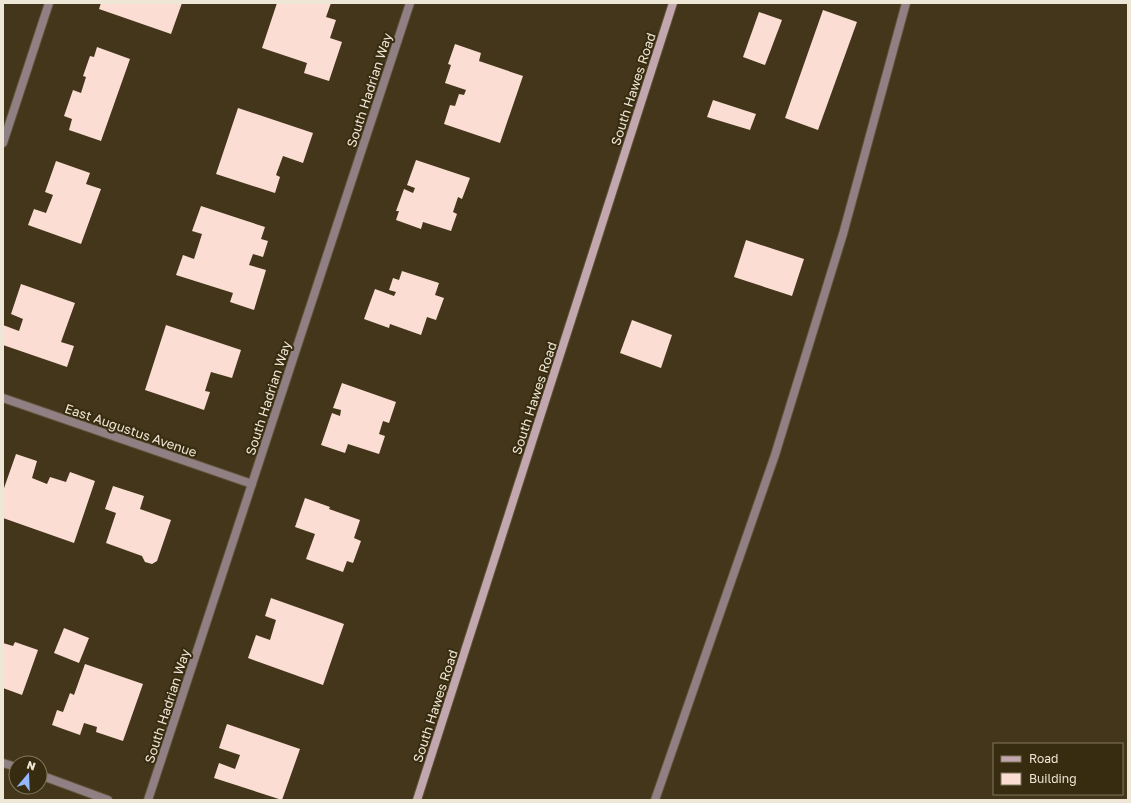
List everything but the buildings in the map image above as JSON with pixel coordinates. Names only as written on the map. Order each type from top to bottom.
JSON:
[{"type":"main road","name":"South Hawes Road","points":[[417,800],[673,3]]},
{"type":"street","points":[[3,143],[49,3]]},
{"type":"street","name":"South Hadrian Way","points":[[148,800],[410,3]]},
{"type":"street","points":[[655,800],[775,455],[844,234],[906,3]]},
{"type":"street","name":"East Augustus Avenue","points":[[3,398],[252,484]]},
{"type":"street","points":[[48,778],[108,800]]}]
